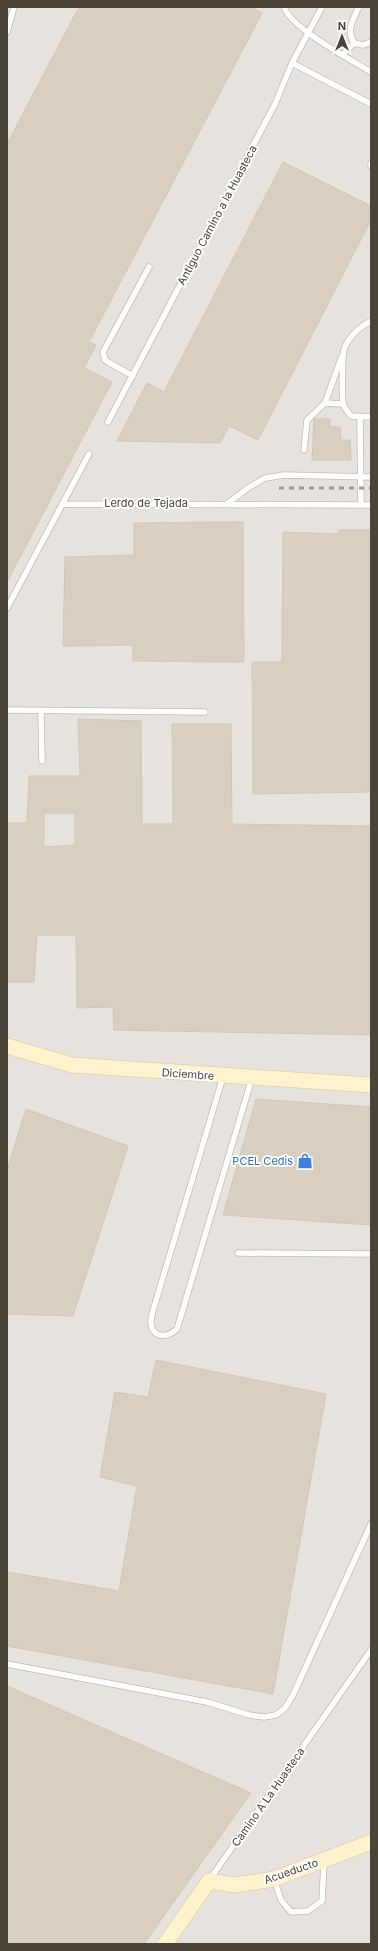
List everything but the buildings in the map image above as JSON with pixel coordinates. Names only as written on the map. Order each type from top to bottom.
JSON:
[{"type":"street","name":"Diciembre","points":[[7,1046],[72,1065],[223,1077],[371,1085]]},
{"type":"street","name":"Acueducto","points":[[209,1881],[235,1885],[274,1879],[371,1842]]},
{"type":"street","name":"Camino A La Huasteca","points":[[165,1944],[209,1881]]},
{"type":"lane","points":[[7,32],[14,7]]},
{"type":"lane","points":[[284,7],[286,12],[309,33],[371,72]]},
{"type":"lane","name":"Antiguo Camino a la Huasteca","points":[[108,422],[275,104],[292,63],[322,7]]},
{"type":"lane","points":[[360,7],[352,20],[350,36],[354,43],[363,45],[371,42]]},
{"type":"lane","points":[[343,54],[354,43]]},
{"type":"lane","points":[[292,63],[371,104]]},
{"type":"lane","points":[[133,376],[105,360],[103,352],[149,267]]},
{"type":"lane","points":[[304,450],[307,420],[324,403],[344,350],[352,336],[362,326],[371,321]]},
{"type":"lane","points":[[344,350],[343,404],[351,416],[371,418]]},
{"type":"lane","points":[[324,403],[343,404]]},
{"type":"lane","points":[[360,418],[360,505]]},
{"type":"lane","points":[[7,608],[89,454]]},
{"type":"lane","points":[[228,503],[248,488],[266,478],[284,475],[371,476]]},
{"type":"lane","name":"Lerdo de Tejada","points":[[63,504],[228,503],[371,505]]},
{"type":"lane","points":[[7,710],[205,712]]},
{"type":"lane","points":[[41,711],[42,761]]},
{"type":"lane","points":[[223,1077],[152,1314],[151,1327],[153,1332],[157,1334],[172,1333],[177,1329],[252,1078]]},
{"type":"lane","points":[[238,1253],[371,1254]]},
{"type":"lane","points":[[7,1664],[207,1702],[249,1716],[264,1717],[276,1715],[285,1708],[293,1695],[369,1536],[371,1524]]},
{"type":"lane","name":"Camino A La Huasteca","points":[[209,1881],[371,1650]]},
{"type":"lane","points":[[274,1879],[281,1900],[290,1912],[308,1911],[322,1902],[324,1860]]},
{"type":"shaded area","points":[[7,7],[371,7],[371,1944],[7,1944]]},
{"type":"railway","points":[[279,488],[371,488]]},
{"type":"place","name":"PCEL Cedis","points":[[305,1161]]}]
